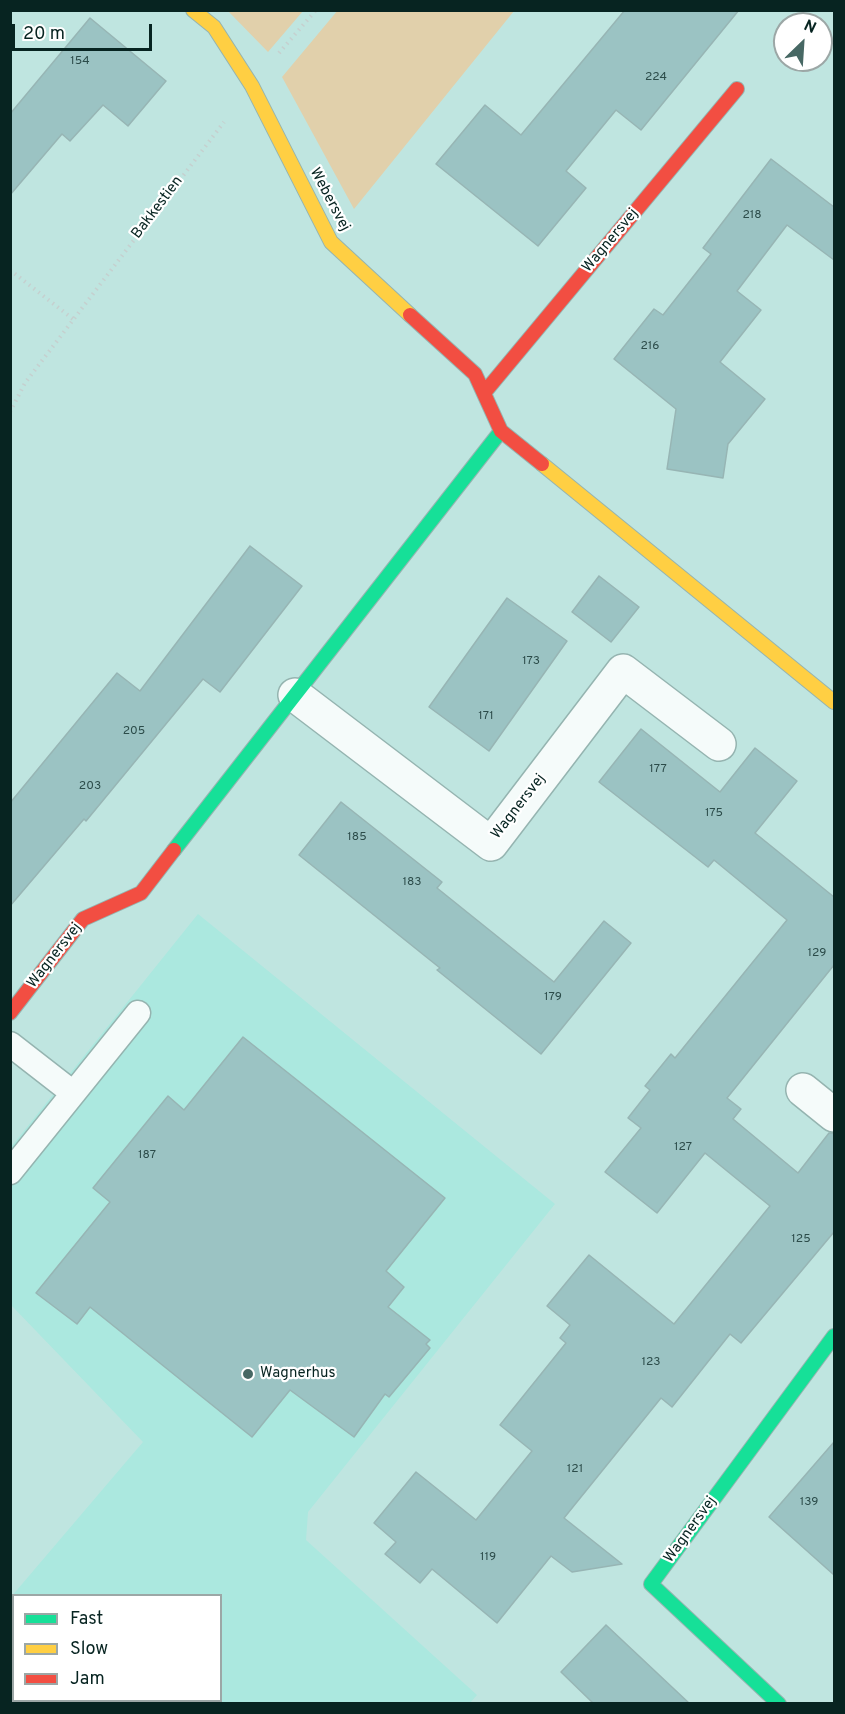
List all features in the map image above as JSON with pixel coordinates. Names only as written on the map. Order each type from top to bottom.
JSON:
[{"type":"street","name":"Webersvej","points":[[193,10],[214,27],[252,86],[331,242],[475,374],[484,393]]},
{"type":"street","name":"Wagnersvej","points":[[484,393],[737,89]]},
{"type":"street","points":[[484,393],[501,431],[834,702]]},
{"type":"street","name":"Wagnersvej","points":[[10,1013],[83,919],[141,893],[501,431]]},
{"type":"street","name":"Wagnersvej","points":[[295,695],[491,844],[623,671],[719,744]]},
{"type":"street","points":[[803,1090],[834,1115]]},
{"type":"street","name":"Wagnersvej","points":[[779,1704],[651,1584],[834,1336]]},
{"type":"lane","points":[[10,1172],[138,1013]]},
{"type":"lane","points":[[10,1044],[74,1093]]},
{"type":"path","name":"Bakkestien","points":[[10,412],[25,383],[73,319],[252,86],[316,10]]},
{"type":"path","points":[[10,270],[73,319]]},
{"type":"shaded area","points":[[338,10],[514,11],[354,209],[282,77]]},
{"type":"shaded area","points":[[228,11],[303,11],[268,52]]},
{"type":"shaded area","name":"Wagnerhus","points":[[198,914],[555,1204],[308,1512],[306,1540],[477,1695],[469,1704],[99,1702],[222,1702],[222,1594],[14,1594],[143,1442],[11,1305],[11,1147]]},
{"type":"shaded area","points":[[10,1604],[12,1606],[12,1702],[100,1703],[11,1703]]},
{"type":"building","points":[[625,10],[739,10],[641,130],[616,110],[566,171],[586,188],[538,246],[436,164],[485,105],[521,135]]},
{"type":"building","points":[[90,18],[166,81],[128,126],[103,105],[70,141],[62,134],[10,195],[10,114]]},
{"type":"building","points":[[771,159],[834,207],[834,260],[787,225],[737,291],[761,310],[720,362],[765,399],[728,444],[723,478],[667,469],[676,409],[614,359],[654,309],[663,315],[711,254],[703,248]]},
{"type":"building","points":[[250,546],[302,586],[220,692],[203,679],[86,821],[84,819],[10,906],[10,803],[117,673],[140,691]]},
{"type":"building","points":[[599,576],[639,607],[611,642],[572,612]]},
{"type":"building","points":[[507,598],[567,641],[489,751],[429,707]]},
{"type":"building","points":[[641,729],[720,792],[755,748],[797,781],[755,833],[834,897],[834,965],[727,1098],[741,1109],[733,1119],[798,1173],[829,1133],[834,1133],[834,1232],[741,1343],[730,1334],[672,1407],[661,1398],[564,1518],[622,1564],[572,1572],[551,1556],[497,1623],[432,1569],[420,1583],[385,1554],[396,1542],[374,1523],[416,1472],[476,1520],[532,1451],[500,1425],[566,1343],[560,1338],[570,1325],[547,1306],[589,1255],[674,1324],[770,1206],[705,1153],[657,1213],[605,1172],[641,1128],[628,1118],[650,1090],[645,1086],[671,1054],[675,1058],[787,920],[714,860],[708,867],[599,782]]},
{"type":"building","points":[[341,802],[442,882],[437,888],[554,982],[604,921],[631,943],[541,1054],[437,970],[440,968],[299,855]]},
{"type":"building","points":[[243,1037],[445,1198],[386,1271],[404,1287],[388,1307],[430,1340],[426,1344],[430,1348],[389,1397],[385,1394],[354,1437],[290,1390],[252,1437],[90,1307],[77,1324],[36,1293],[110,1202],[93,1188],[168,1096],[184,1110]]},
{"type":"building","points":[[834,1442],[834,1575],[769,1517]]},
{"type":"building","points":[[606,1625],[690,1704],[594,1704],[561,1672]]},
{"type":"traffic: fast","points":[[174,850],[501,431]]},
{"type":"traffic: fast","points":[[779,1704],[651,1584],[834,1336]]},
{"type":"traffic: slow","points":[[193,10],[214,27],[252,86],[331,242],[410,315]]},
{"type":"traffic: slow","points":[[542,464],[834,702]]},
{"type":"traffic: jam","points":[[484,393],[737,89]]},
{"type":"traffic: jam","points":[[410,315],[475,374],[501,431],[542,464]]},
{"type":"traffic: jam","points":[[10,1013],[83,919],[141,893],[174,850]]},
{"type":"place","name":"Wagnerhus","points":[[248,1374]]}]
